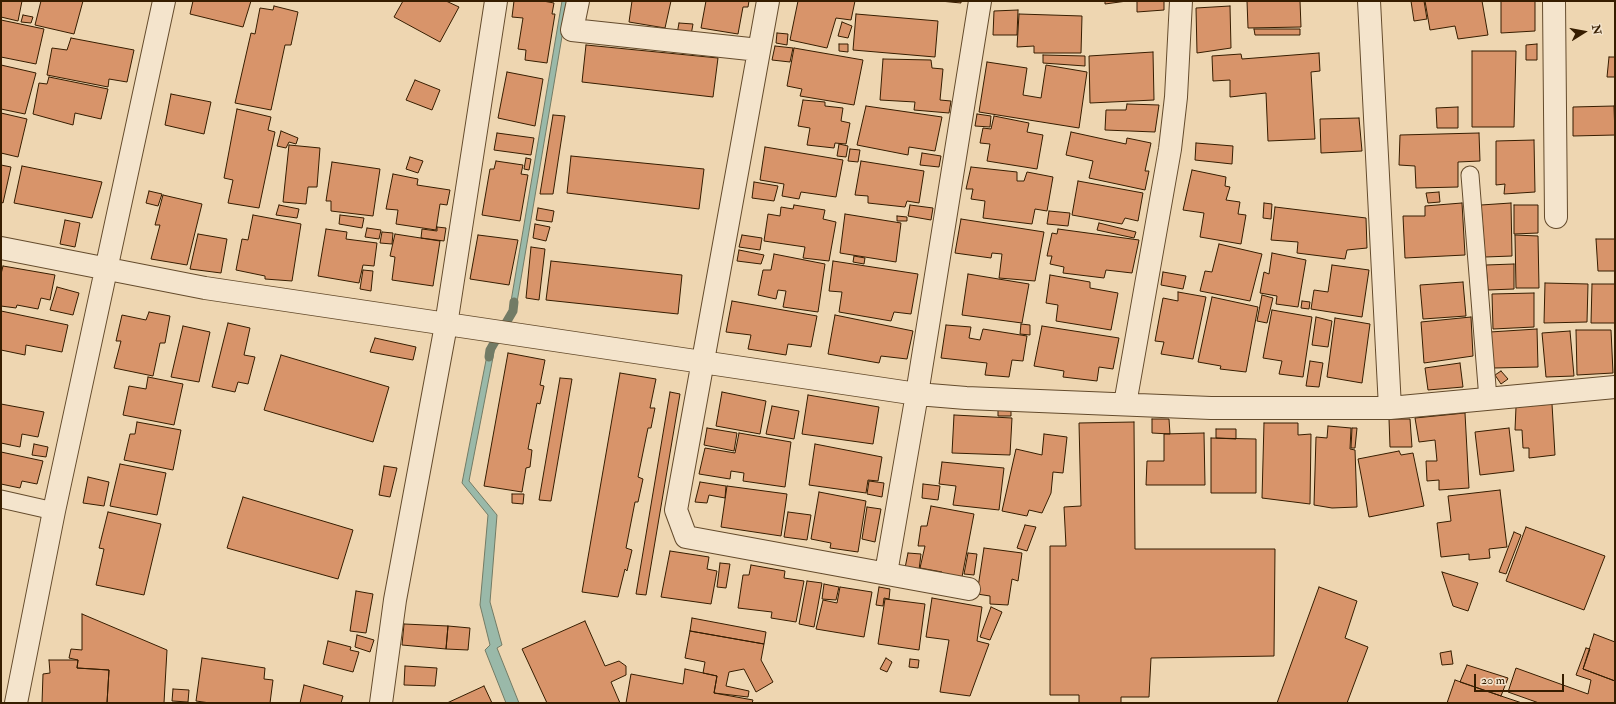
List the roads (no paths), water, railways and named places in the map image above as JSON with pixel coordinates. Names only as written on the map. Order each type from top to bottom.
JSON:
[{"type":"street","points":[[16,703],[54,511],[164,1]]},
{"type":"street","points":[[381,703],[394,600],[446,325],[496,1]]},
{"type":"street","points":[[578,1],[572,30],[759,50]]},
{"type":"street","points":[[768,1],[676,510],[686,537],[969,589]]},
{"type":"street","points":[[886,573],[917,394],[980,1]]},
{"type":"street","points":[[1125,404],[1170,149],[1176,97],[1181,1]]},
{"type":"street","points":[[1369,1],[1390,408]]},
{"type":"street","points":[[1554,1],[1556,217]]},
{"type":"street","points":[[1,248],[204,288],[917,394],[966,398],[1211,408],[1390,408],[1615,387]]},
{"type":"lane","points":[[1470,175],[1488,399]]},
{"type":"lane","points":[[1,500],[54,511]]},
{"type":"waterway","points":[[489,357],[490,350],[513,311],[514,302]]}]
